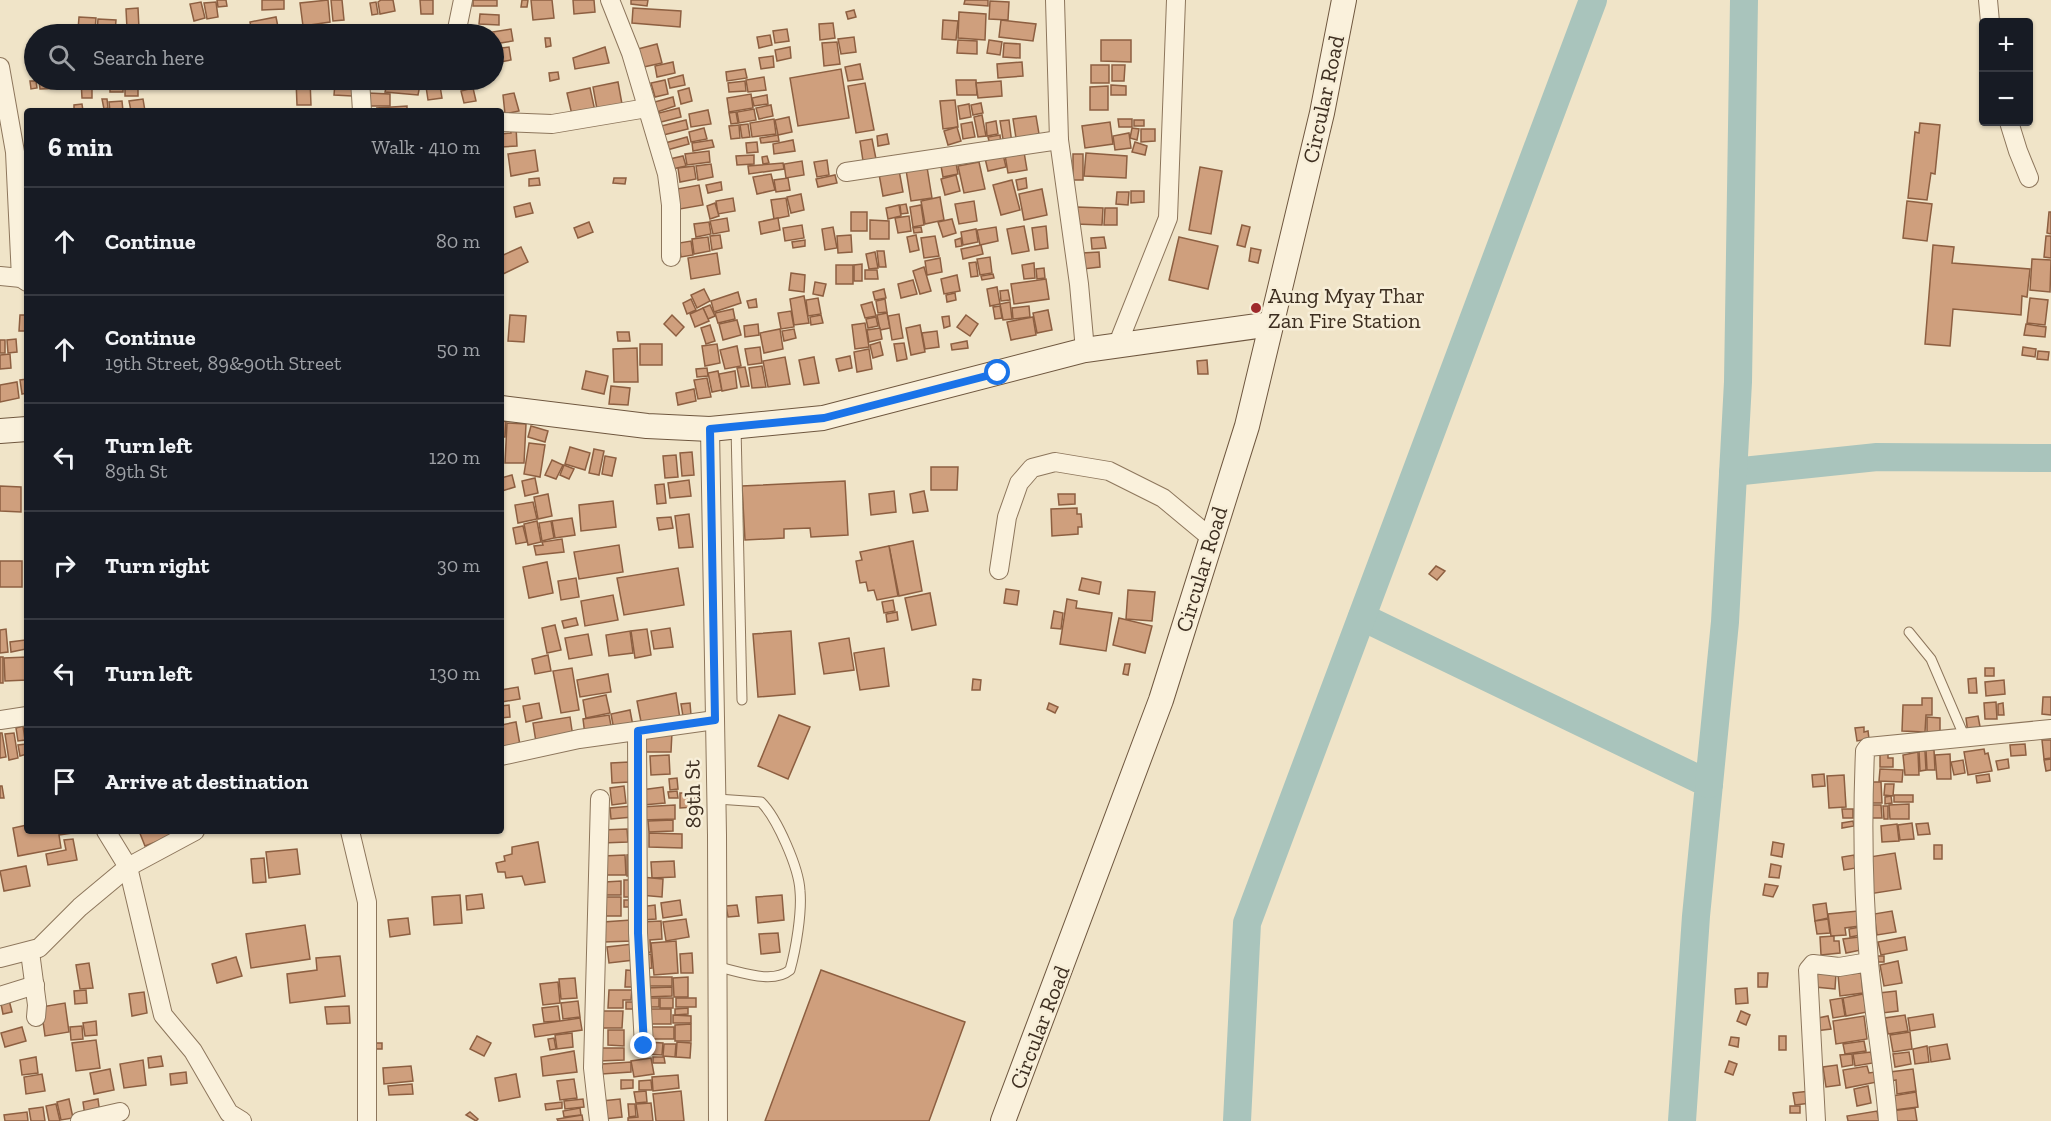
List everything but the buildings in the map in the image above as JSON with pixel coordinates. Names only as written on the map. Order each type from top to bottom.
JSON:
[{"type":"main road","name":"Circular Road","points":[[1003,1121],[1161,700],[1210,537],[1247,426],[1322,113],[1344,0]]},
{"type":"main road","points":[[504,408],[647,426],[710,429],[824,418],[1084,350],[1272,324]]},
{"type":"main road","points":[[0,431],[24,429]]},
{"type":"street","points":[[458,24],[463,0]]},
{"type":"street","points":[[610,0],[631,53],[667,174],[671,205],[671,258]]},
{"type":"street","points":[[1055,0],[1059,140],[1079,284],[1084,350]]},
{"type":"street","points":[[1117,346],[1168,218],[1176,0]]},
{"type":"street","points":[[1988,0],[1990,18]]},
{"type":"street","points":[[0,67],[15,152],[24,280],[0,276]]},
{"type":"street","points":[[361,90],[362,108]]},
{"type":"street","points":[[504,122],[552,124],[646,108]]},
{"type":"street","points":[[2010,126],[2029,178]]},
{"type":"street","points":[[846,172],[1059,140]]},
{"type":"street","name":"89th St","points":[[710,429],[717,800],[718,1121]]},
{"type":"street","points":[[999,570],[1007,517],[1019,483],[1032,468],[1055,462],[1109,471],[1163,498],[1210,537]]},
{"type":"street","points":[[0,720],[24,716]]},
{"type":"street","points":[[504,755],[579,739],[715,720]]},
{"type":"street","points":[[1888,1121],[1869,962],[1861,830],[1865,751],[1868,747],[2051,729]]},
{"type":"street","points":[[638,731],[638,933],[644,1046]]},
{"type":"street","points":[[599,1121],[593,1068],[600,799]]},
{"type":"street","points":[[108,834],[128,867],[163,1015],[193,1051],[229,1113],[242,1121]]},
{"type":"street","points":[[0,958],[39,948],[80,907],[128,867],[189,834]]},
{"type":"street","points":[[351,834],[367,902],[367,1121],[360,1121]]},
{"type":"street","points":[[30,952],[35,985],[36,1017]]},
{"type":"street","points":[[1816,1121],[1808,970],[1813,964],[1839,966],[1869,962]]},
{"type":"street","points":[[0,996],[35,985]]},
{"type":"street","points":[[80,1121],[120,1112]]},
{"type":"lane","points":[[736,427],[742,700]]},
{"type":"lane","points":[[1909,632],[1931,659],[1965,738]]},
{"type":"lane","points":[[717,800],[761,802],[770,811],[798,875],[800,892],[790,970],[783,976],[773,978],[718,967]]},
{"type":"waterway","points":[[1237,1121],[1247,923],[1593,0]]},
{"type":"waterway","points":[[1709,784],[1725,622],[1738,382],[1744,0]]},
{"type":"waterway","points":[[1733,472],[1877,457],[2051,458]]},
{"type":"waterway","points":[[1362,617],[1709,784],[1696,916],[1682,1121]]},
{"type":"place","name":"Aung Myay Thar Zan Fire Station","points":[[1256,308]]},
{"type":"route","points":[[644,1046],[638,933],[638,731],[715,720],[710,429],[824,418],[998,373]]}]
